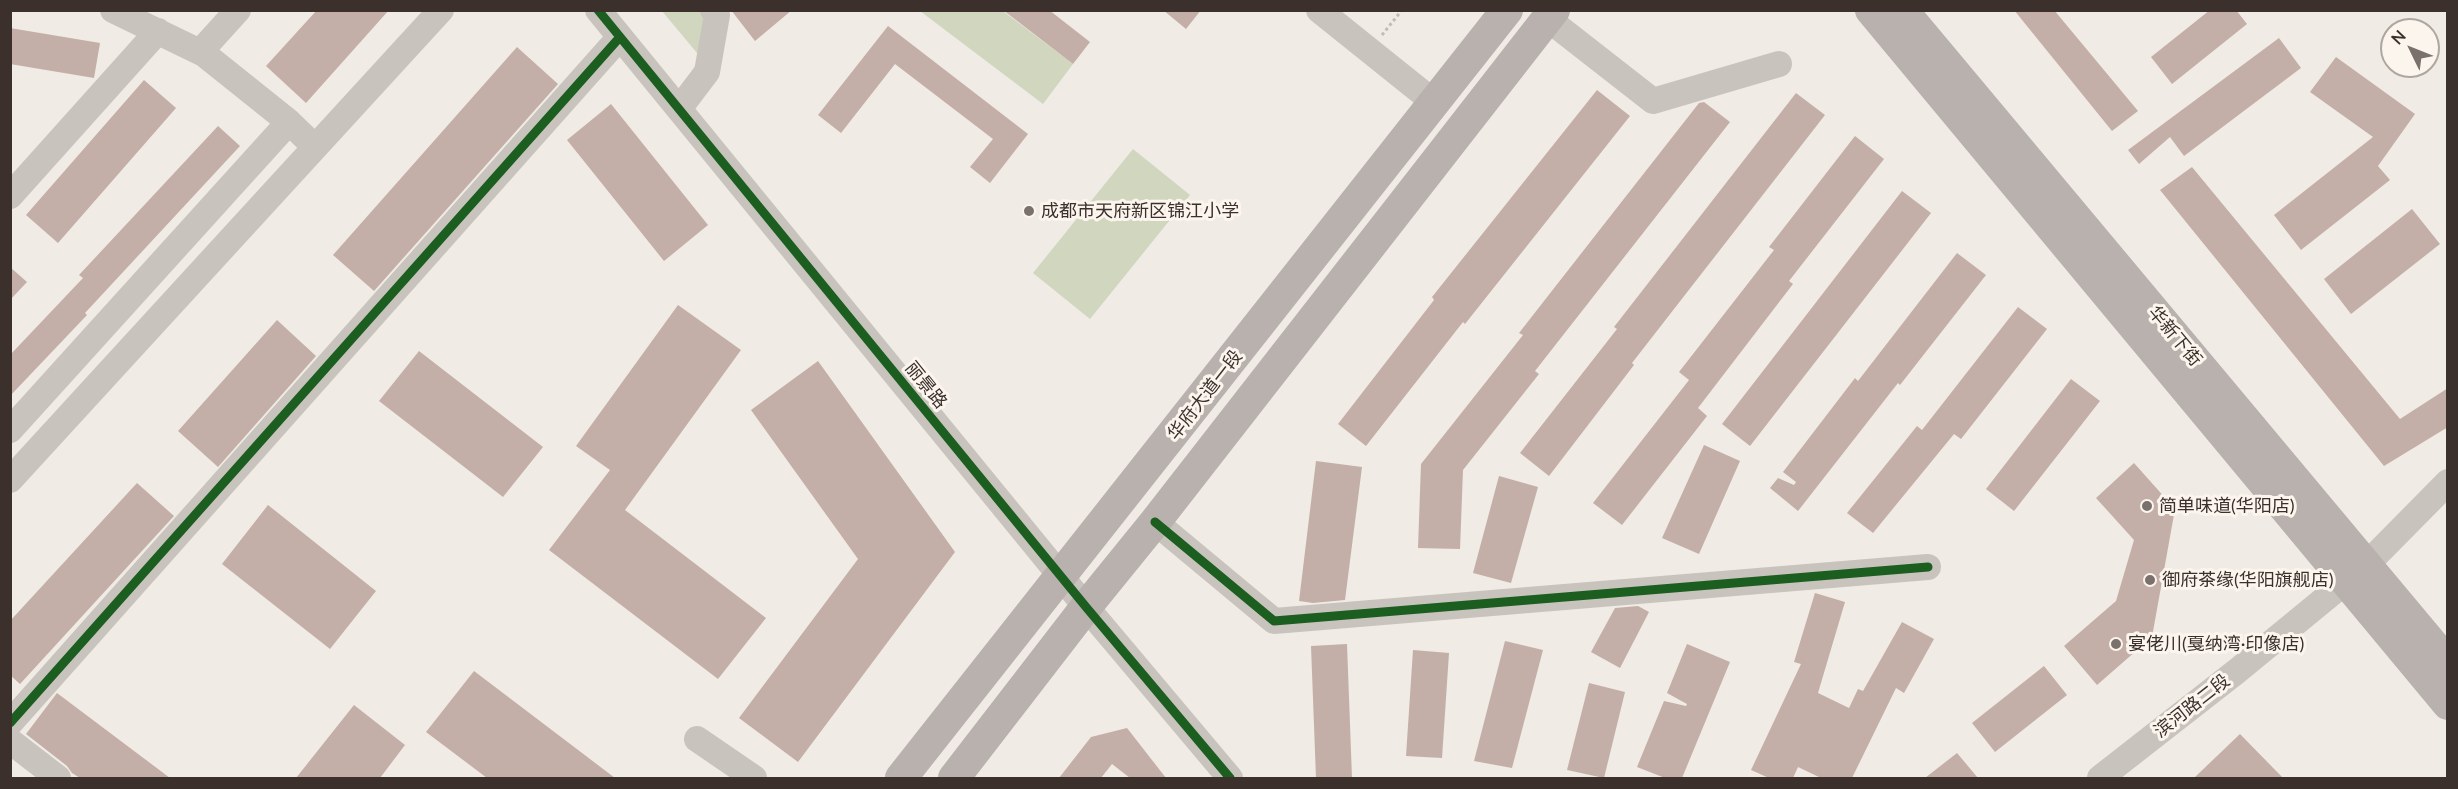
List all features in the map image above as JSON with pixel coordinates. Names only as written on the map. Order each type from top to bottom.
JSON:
[{"type":"main road","name":"华府大道一段","points":[[901,778],[1507,10]]},
{"type":"main road","points":[[1871,10],[2356,573],[2448,704]]},
{"type":"main road","name":"华新下街","points":[[1902,10],[2356,573],[2448,663]]},
{"type":"main road","points":[[954,778],[1551,15]]},
{"type":"street","points":[[113,10],[200,52],[289,122],[315,147]]},
{"type":"street","points":[[200,52],[238,10]]},
{"type":"street","points":[[10,480],[441,10]]},
{"type":"street","name":"丽景路","points":[[598,10],[1061,577],[1230,778]]},
{"type":"street","points":[[1319,10],[1435,103]]},
{"type":"street","points":[[679,109],[707,72],[718,12]]},
{"type":"street","points":[[1551,15],[1653,101],[1779,64]]},
{"type":"street","points":[[10,196],[158,31]]},
{"type":"street","points":[[10,723],[620,37]]},
{"type":"street","points":[[10,430],[289,122]]},
{"type":"street","name":"滨河路二段","points":[[2100,778],[2356,573],[2448,482]]},
{"type":"street","points":[[1155,522],[1274,621],[1928,567]]},
{"type":"street","points":[[697,739],[754,778]]},
{"type":"street","points":[[10,741],[58,778]]},
{"type":"path","points":[[1370,51],[1402,10]]},
{"type":"green space","points":[[662,11],[702,11],[710,20],[702,59]]},
{"type":"green space","points":[[920,11],[1003,11],[1073,64],[1043,104]]},
{"type":"green space","points":[[1133,149],[1190,195],[1090,319],[1033,273]]},
{"type":"building","points":[[317,10],[389,10],[306,103],[266,66]]},
{"type":"building","points":[[731,10],[792,10],[755,41]]},
{"type":"building","points":[[1003,10],[1049,10],[1090,42],[1073,64]]},
{"type":"building","points":[[1163,10],[1201,10],[1186,29]]},
{"type":"building","points":[[2014,10],[2054,10],[2138,111],[2112,131]]},
{"type":"building","points":[[2210,10],[2236,10],[2247,24],[2172,84],[2151,57]]},
{"type":"building","points":[[888,26],[1028,134],[990,183],[970,167],[993,139],[895,64],[841,133],[818,115]]},
{"type":"building","points":[[10,28],[100,43],[94,78],[10,64]]},
{"type":"building","points":[[2279,38],[2301,68],[2184,156],[2170,137],[2139,164],[2128,150]]},
{"type":"building","points":[[517,47],[558,84],[374,291],[333,255]]},
{"type":"building","points":[[2336,57],[2415,114],[2378,166],[2390,180],[2301,250],[2274,215],[2373,137],[2310,92]]},
{"type":"building","points":[[144,80],[176,108],[58,243],[26,215]]},
{"type":"building","points":[[1597,90],[1630,116],[1366,446],[1338,424],[1434,300],[1432,297]]},
{"type":"building","points":[[1796,93],[1825,115],[1632,363],[1634,365],[1549,476],[1520,453],[1617,329],[1614,327]]},
{"type":"building","points":[[1704,102],[1730,122],[1535,371],[1539,374],[1463,470],[1460,549],[1418,548],[1421,464],[1523,335],[1519,333],[1699,103]]},
{"type":"building","points":[[611,104],[708,225],[664,261],[567,140]]},
{"type":"building","points":[[218,126],[240,146],[85,313],[87,315],[10,396],[10,355],[83,278],[79,275]]},
{"type":"building","points":[[1855,136],[1884,159],[1789,281],[1793,284],[1698,408],[1707,416],[1622,525],[1593,503],[1689,380],[1679,372],[1774,250],[1769,247]]},
{"type":"building","points":[[2192,167],[2400,419],[2448,388],[2448,427],[2384,466],[2160,190]]},
{"type":"building","points":[[1902,191],[1931,213],[1750,446],[1722,424]]},
{"type":"building","points":[[2412,209],[2440,244],[2351,314],[2324,279]]},
{"type":"building","points":[[1957,253],[1986,275],[1798,511],[1770,488],[1778,478],[1794,485],[1796,482],[1783,472],[1855,378],[1858,381]]},
{"type":"building","points":[[10,267],[27,282],[10,300]]},
{"type":"building","points":[[678,305],[741,350],[625,510],[766,618],[718,679],[549,550],[610,470],[576,446]]},
{"type":"building","points":[[2018,307],[2047,329],[1961,439],[1954,434],[1873,533],[1847,513],[1917,426],[1922,430]]},
{"type":"building","points":[[277,320],[316,356],[218,467],[178,431]]},
{"type":"building","points":[[419,351],[543,447],[503,497],[379,401]]},
{"type":"building","points":[[818,361],[955,552],[798,762],[739,718],[858,559],[751,410]]},
{"type":"building","points":[[2071,379],[2100,401],[2014,511],[1986,489]]},
{"type":"building","points":[[1704,445],[1740,461],[1699,554],[1662,538]]},
{"type":"building","points":[[1316,461],[1362,467],[1345,600],[1313,603],[1299,601]]},
{"type":"building","points":[[2134,463],[2175,509],[2152,637],[2097,685],[2064,646],[2116,601],[2134,540],[2096,498]]},
{"type":"building","points":[[1499,476],[1538,487],[1511,583],[1473,573]]},
{"type":"building","points":[[137,483],[174,516],[20,684],[10,675],[10,621]]},
{"type":"building","points":[[268,505],[376,591],[330,649],[222,564]]},
{"type":"building","points":[[1815,593],[1845,602],[1818,693],[1849,708],[1858,689],[1863,691],[1902,622],[1934,639],[1904,693],[1896,688],[1852,778],[1821,778],[1798,767],[1793,778],[1769,778],[1751,770],[1801,664],[1794,662]]},
{"type":"building","points":[[1638,606],[1649,612],[1620,668],[1591,652],[1615,608]]},
{"type":"building","points":[[1505,641],[1543,650],[1512,768],[1474,761]]},
{"type":"building","points":[[1347,644],[1352,778],[1316,778],[1311,646]]},
{"type":"building","points":[[1687,644],[1730,662],[1682,778],[1665,778],[1637,767],[1664,701],[1686,706],[1687,704],[1667,693]]},
{"type":"building","points":[[1413,650],[1449,653],[1442,758],[1406,756]]},
{"type":"building","points":[[2044,666],[2067,695],[1995,752],[1972,723]]},
{"type":"building","points":[[474,671],[615,778],[487,778],[426,732]]},
{"type":"building","points":[[1589,683],[1625,692],[1604,778],[1567,770]]},
{"type":"building","points":[[57,693],[170,778],[80,778],[72,773],[67,766],[26,734]]},
{"type":"building","points":[[354,705],[405,745],[380,778],[296,778]]},
{"type":"building","points":[[1127,728],[1166,778],[1130,778],[1112,764],[1101,778],[1059,778],[1091,737]]},
{"type":"building","points":[[2240,734],[2283,778],[2194,778]]},
{"type":"building","points":[[1957,753],[1978,778],[1925,778]]},
{"type":"cycle path","points":[[598,10],[1086,607],[1230,778]]},
{"type":"cycle path","points":[[10,723],[620,37]]},
{"type":"cycle path","points":[[1155,522],[1274,621],[1928,567]]},
{"type":"place","name":"成都市天府新区锦江小学","points":[[1029,211]]},
{"type":"place","name":"简单味道(华阳店)","points":[[2147,506]]},
{"type":"place","name":"御府茶缘(华阳旗舰店)","points":[[2150,580]]},
{"type":"place","name":"宴佬川(戛纳湾·印像店)","points":[[2116,644]]}]
